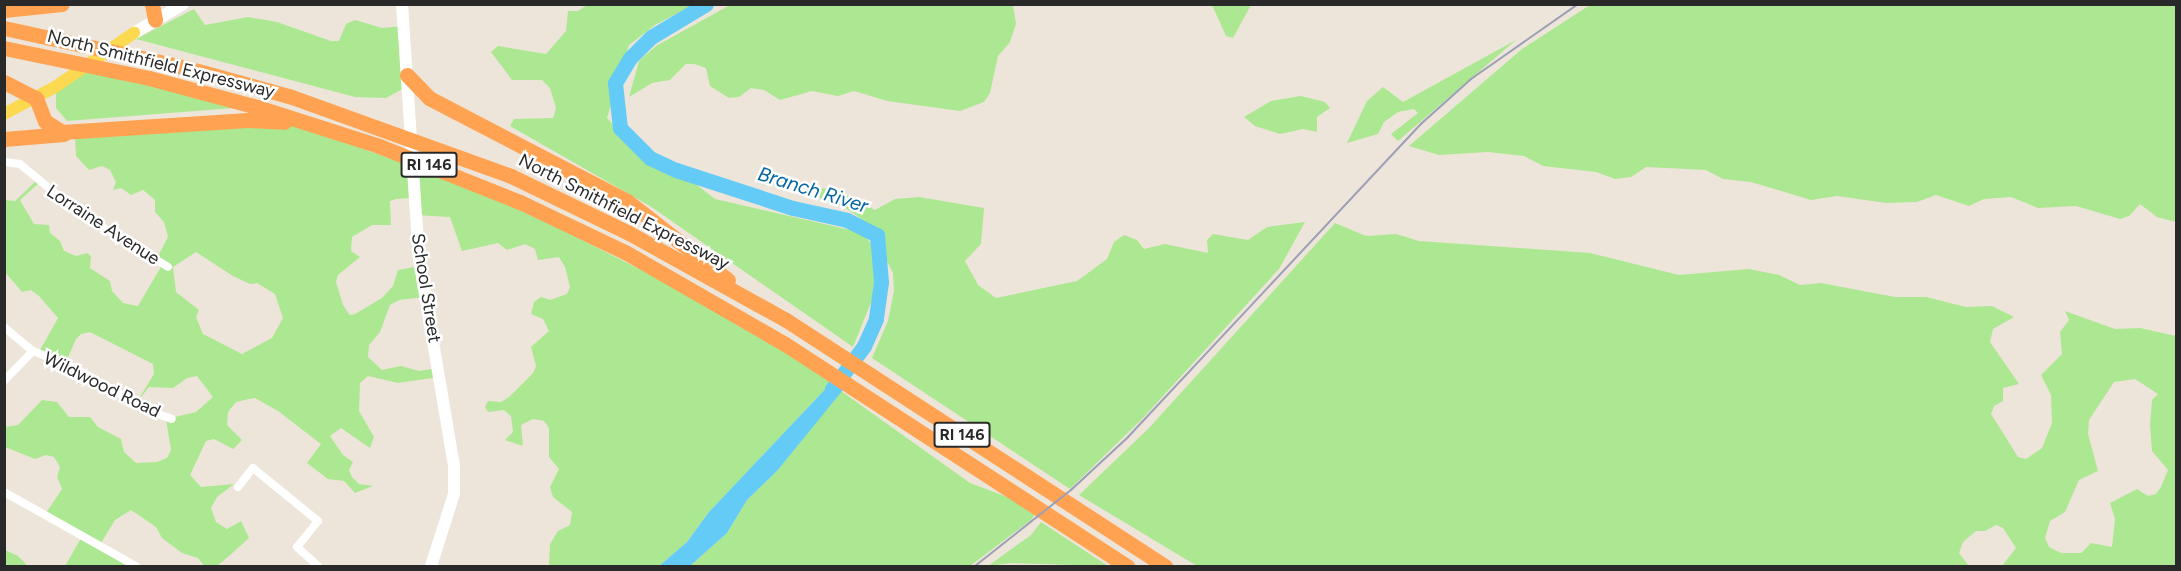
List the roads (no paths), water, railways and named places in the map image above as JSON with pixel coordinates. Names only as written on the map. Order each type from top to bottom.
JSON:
[{"type":"highway","points":[[4,10],[62,4]]},
{"type":"highway","name":"North Smithfield Expressway","points":[[4,28],[187,68],[300,100],[441,148],[511,176],[629,233],[747,298],[871,375],[1165,567]]},
{"type":"highway","name":"North Smithfield Expressway","points":[[4,48],[149,78],[337,132],[477,184],[585,233],[685,285],[821,366],[1127,567]]},
{"type":"highway","points":[[407,75],[429,98],[627,201],[716,269],[747,298]]},
{"type":"highway","points":[[4,82],[36,98],[48,125],[72,133]]},
{"type":"highway","points":[[4,139],[248,120],[337,132]]},
{"type":"main road","points":[[4,114],[36,98],[134,33]]},
{"type":"street","points":[[134,33],[154,12],[183,4]]},
{"type":"street","name":"School Street","points":[[401,6],[419,259],[451,431],[454,466],[454,494],[432,567]]},
{"type":"street","name":"Lorraine Avenue","points":[[8,161],[79,213],[168,267]]},
{"type":"street","name":"Wildwood Road","points":[[4,327],[33,351],[73,367],[150,411],[172,419]]},
{"type":"street","name":"Wildwood Road","points":[[4,381],[33,351]]},
{"type":"street","points":[[238,487],[253,468],[318,522],[297,547],[318,567]]},
{"type":"street","points":[[4,492],[124,563],[136,567]]},
{"type":"water","points":[[832,382],[847,385],[777,471],[747,500],[727,533],[690,566],[659,566],[687,542],[709,512]]},
{"type":"waterway","name":"Branch River","points":[[706,4],[651,37],[630,58],[615,83],[620,128],[650,158],[676,170],[793,208],[847,220],[877,235],[881,282],[876,319],[864,346],[832,389]]},
{"type":"railway","points":[[975,566],[1071,490],[1128,437],[1422,123],[1471,79],[1578,4]]}]
